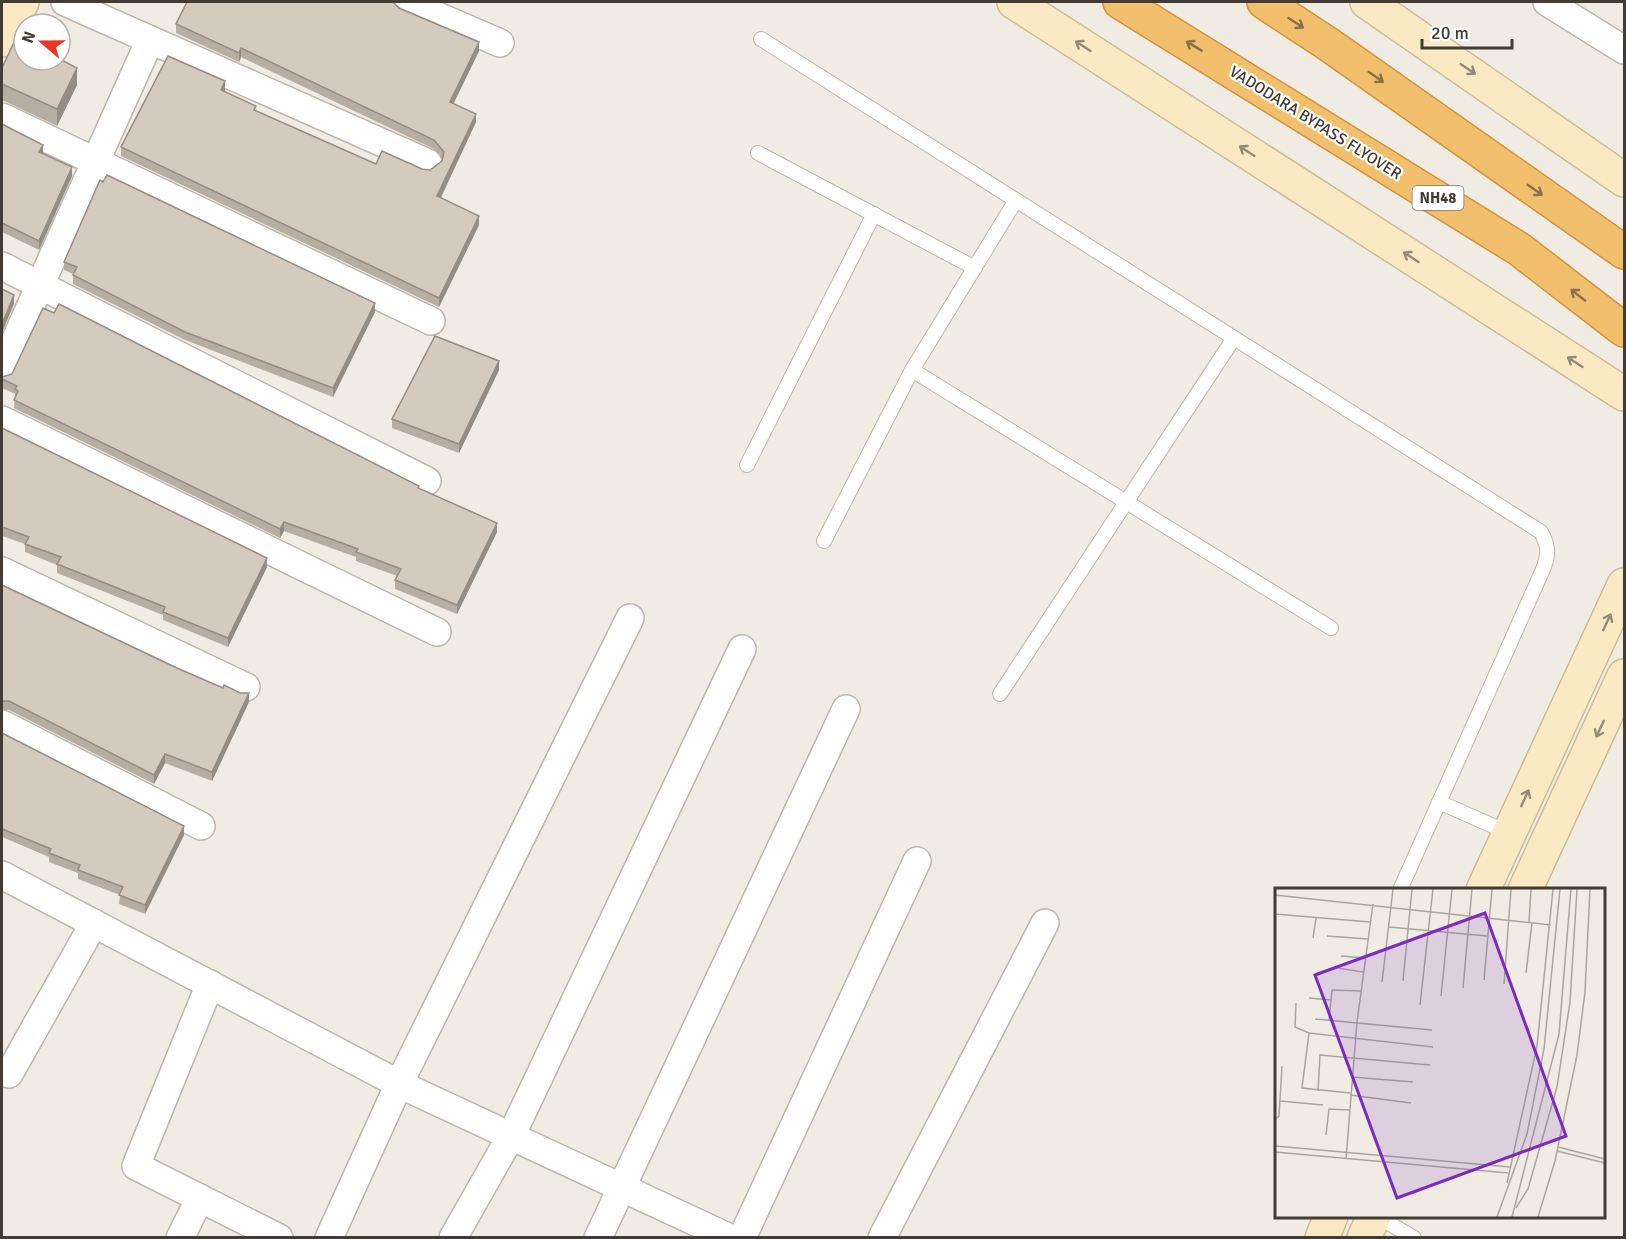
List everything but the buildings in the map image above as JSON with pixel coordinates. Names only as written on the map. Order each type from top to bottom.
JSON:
[{"type":"highway","name":"VADODARA BYPASS FLYOVER","points":[[1120,2],[1519,249],[1624,330]]},
{"type":"highway","points":[[1264,2],[1328,44],[1624,252]]},
{"type":"street","points":[[2,40],[22,2]]},
{"type":"street","points":[[65,2],[428,163]]},
{"type":"street","points":[[405,2],[500,44]]},
{"type":"street","points":[[1014,2],[1624,393]]},
{"type":"street","points":[[1367,2],[1624,180]]},
{"type":"street","points":[[1547,2],[1624,50]]},
{"type":"street","points":[[2,370],[150,40]]},
{"type":"street","points":[[2,117],[431,321]]},
{"type":"street","points":[[2,266],[427,481]]},
{"type":"street","points":[[2,420],[437,632]]},
{"type":"street","points":[[2,571],[246,687]]},
{"type":"street","points":[[1484,888],[1624,585]]},
{"type":"street","points":[[329,1238],[399,1084],[630,618]]},
{"type":"street","points":[[453,1238],[512,1134],[742,649]]},
{"type":"street","points":[[1526,888],[1624,676]]},
{"type":"street","points":[[598,1238],[846,709]]},
{"type":"street","points":[[2,724],[201,826]]},
{"type":"street","points":[[742,1238],[917,861]]},
{"type":"street","points":[[4,882],[94,923],[399,1084],[512,1134],[730,1238]]},
{"type":"street","points":[[9,1074],[94,923]]},
{"type":"street","points":[[882,1238],[1045,923]]},
{"type":"street","points":[[210,984],[136,1166],[279,1238]]},
{"type":"street","points":[[180,1238],[200,1198]]},
{"type":"street","points":[[1322,1238],[1330,1218]]},
{"type":"street","points":[[1364,1238],[1374,1218]]},
{"type":"lane","points":[[761,39],[1541,532],[1547,543],[1549,554],[1544,567],[1401,888]]},
{"type":"lane","points":[[758,153],[975,268]]},
{"type":"lane","points":[[824,541],[912,370],[1016,200]]},
{"type":"lane","points":[[747,465],[874,214]]},
{"type":"lane","points":[[1000,694],[1234,338]]},
{"type":"lane","points":[[912,370],[1331,628]]},
{"type":"lane","points":[[1439,802],[1509,833]]},
{"type":"lane","points":[[1379,1218],[1414,1238]]}]
